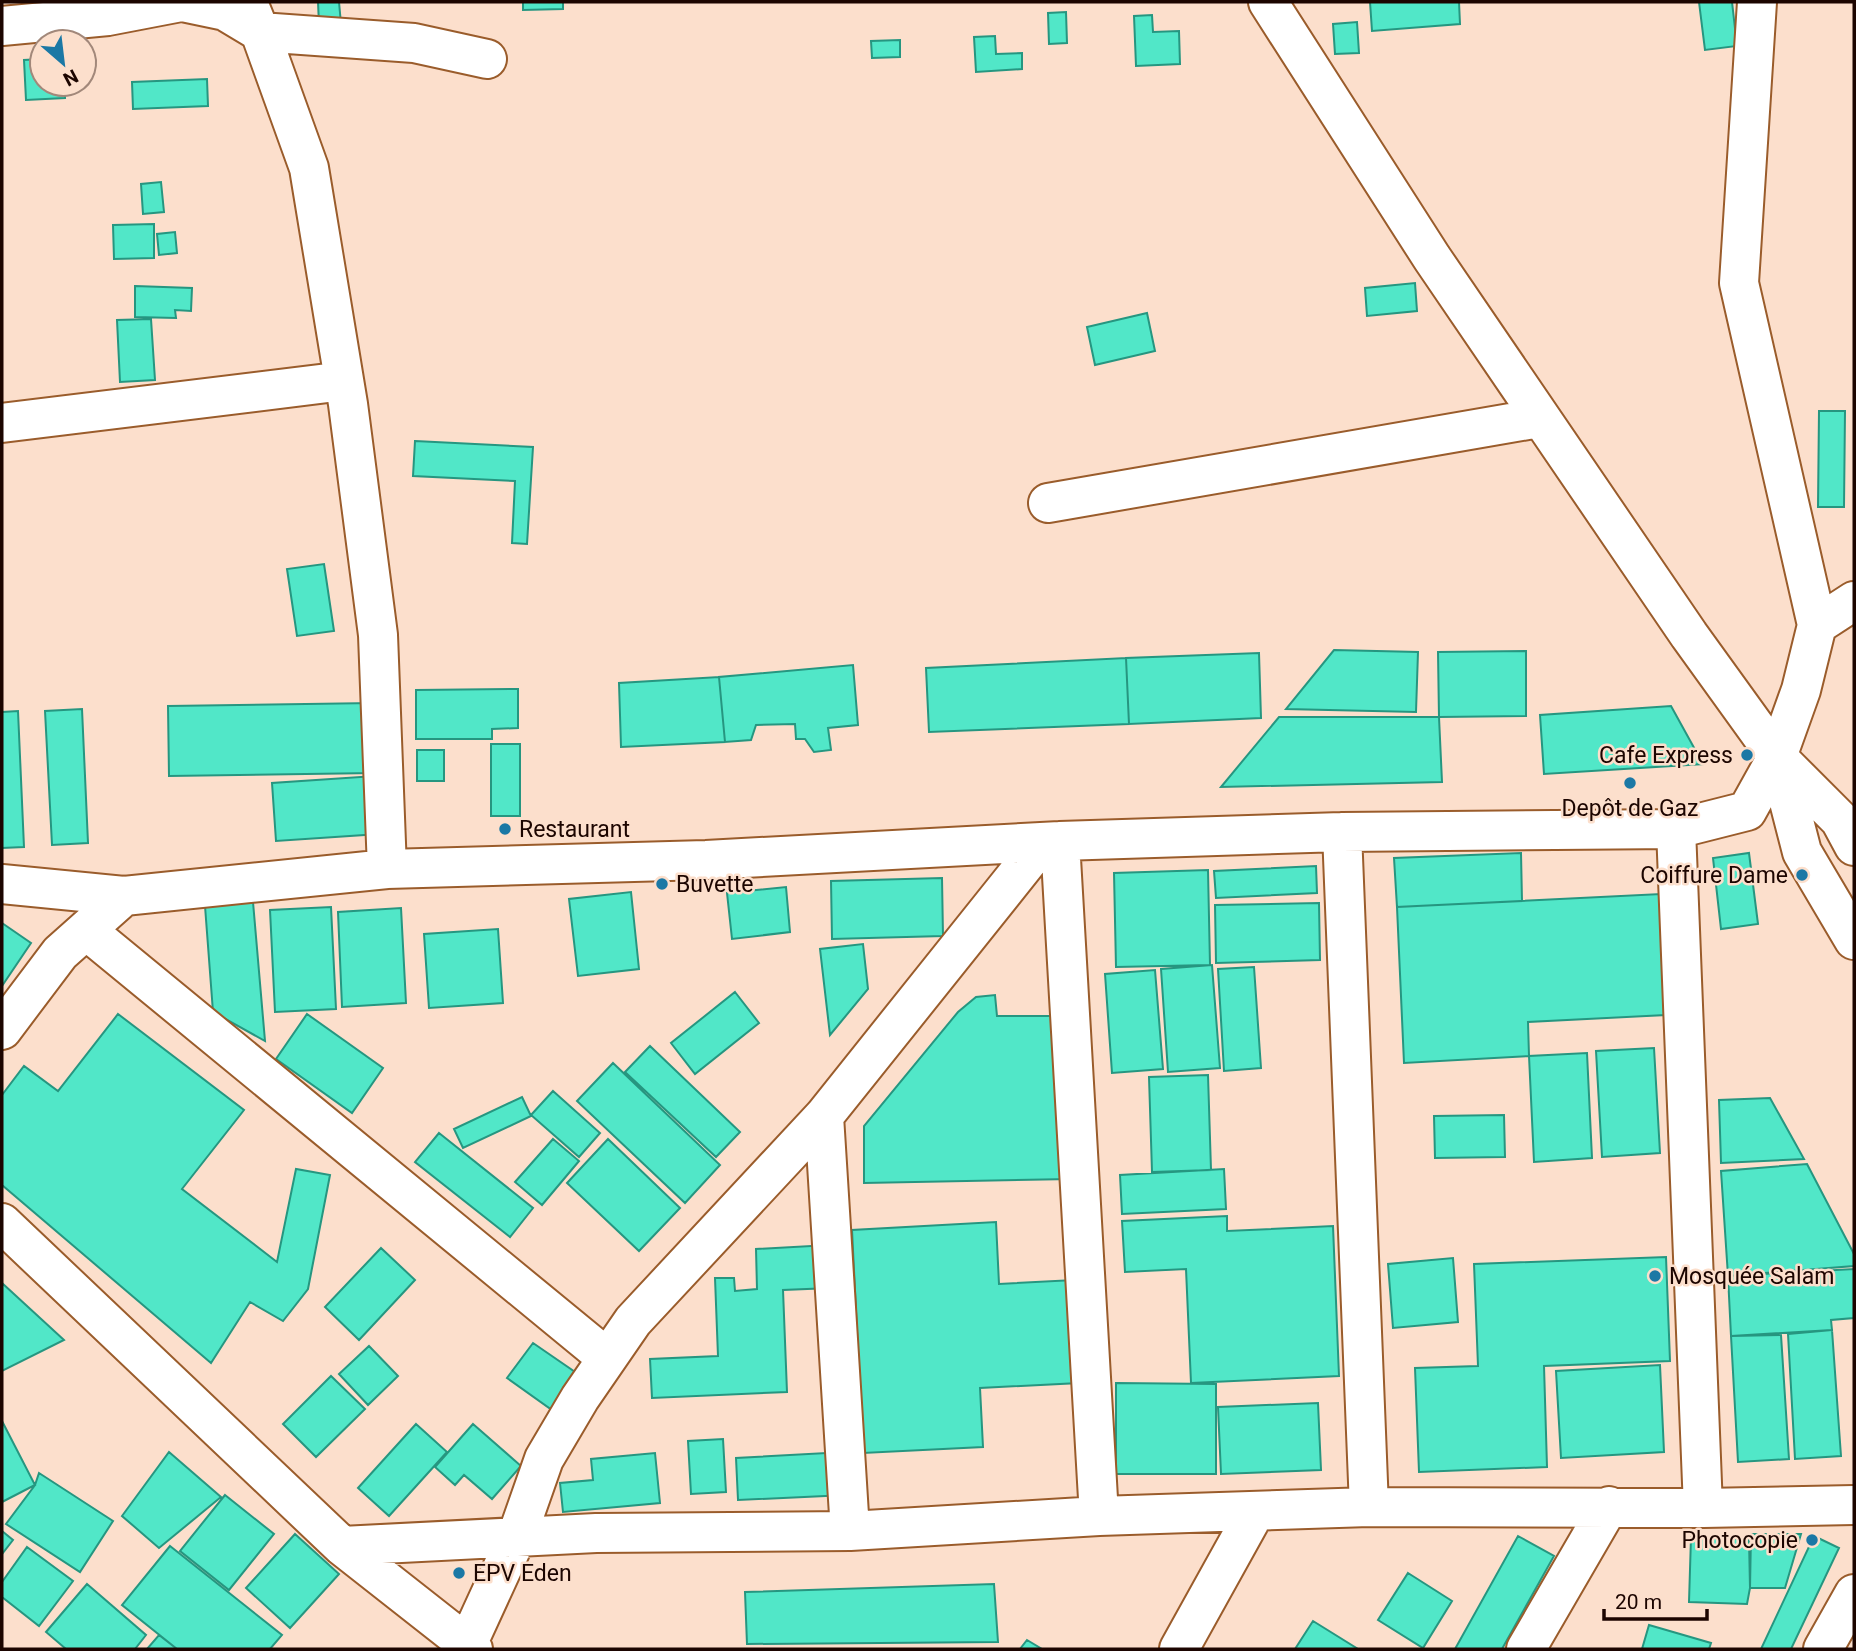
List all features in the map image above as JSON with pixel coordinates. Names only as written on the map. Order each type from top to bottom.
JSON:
[{"type":"street","points":[[2,26],[108,16],[181,2],[254,17],[414,43],[487,59]]},
{"type":"street","points":[[1268,2],[1432,258],[1539,418],[1777,757],[1840,820],[1854,846]]},
{"type":"street","points":[[2,884],[124,896],[387,869],[706,860],[1052,842],[1342,832],[1676,830],[1747,811],[1777,757],[1801,690],[1818,625],[1739,283],[1757,2]]},
{"type":"street","points":[[254,17],[309,168],[344,381],[377,635],[387,869]]},
{"type":"street","points":[[2,423],[344,381]]},
{"type":"street","points":[[1048,503],[1539,418]]},
{"type":"street","points":[[1818,625],[1854,601]]},
{"type":"street","points":[[1777,757],[1801,852],[1854,940]]},
{"type":"street","points":[[1676,830],[1703,1508]]},
{"type":"street","points":[[1342,832],[1370,1507]]},
{"type":"street","points":[[2,1223],[342,1546],[458,1644],[517,1536],[544,1459],[633,1321],[824,1116],[1052,842]]},
{"type":"street","points":[[1052,842],[1099,1516]]},
{"type":"street","points":[[2,1030],[60,953],[124,896]]},
{"type":"street","points":[[86,930],[607,1358]]},
{"type":"street","points":[[824,1116],[850,1531]]},
{"type":"street","points":[[342,1546],[596,1533],[850,1531],[1099,1516],[1370,1507],[1703,1508],[1854,1505]]},
{"type":"street","points":[[1526,1649],[1609,1506]]},
{"type":"street","points":[[1179,1649],[1255,1512]]},
{"type":"street","points":[[1823,1649],[1854,1594]]},
{"type":"building","points":[[318,2],[339,2],[341,24],[319,25]]},
{"type":"building","points":[[523,2],[563,2],[563,9],[523,10]]},
{"type":"building","points":[[1370,2],[1459,2],[1460,24],[1372,31]]},
{"type":"building","points":[[1699,2],[1732,2],[1737,46],[1705,50]]},
{"type":"building","points":[[1066,12],[1067,43],[1049,44],[1048,13]]},
{"type":"building","points":[[1152,15],[1153,32],[1179,31],[1180,64],[1136,66],[1134,16]]},
{"type":"building","points":[[1357,22],[1359,53],[1335,54],[1333,24]]},
{"type":"building","points":[[995,36],[996,54],[1022,53],[1022,69],[976,72],[974,37]]},
{"type":"building","points":[[900,40],[900,57],[872,58],[871,41]]},
{"type":"building","points":[[24,60],[28,60],[28,98],[65,98],[26,100]]},
{"type":"building","points":[[207,79],[208,106],[133,109],[132,82]]},
{"type":"building","points":[[161,182],[164,212],[143,214],[141,184]]},
{"type":"building","points":[[154,224],[154,258],[114,259],[113,225]]},
{"type":"building","points":[[175,232],[177,253],[159,255],[157,234]]},
{"type":"building","points":[[1415,283],[1417,311],[1367,316],[1365,288]]},
{"type":"building","points":[[135,286],[192,288],[191,311],[175,310],[176,318],[135,317]]},
{"type":"building","points":[[1147,313],[1155,351],[1095,365],[1087,327]]},
{"type":"building","points":[[151,319],[155,380],[120,382],[117,320]]},
{"type":"building","points":[[1819,411],[1845,411],[1844,507],[1818,507]]},
{"type":"building","points":[[415,441],[533,447],[527,544],[512,543],[515,481],[413,476]]},
{"type":"building","points":[[324,564],[334,631],[297,636],[287,569]]},
{"type":"building","points":[[1334,650],[1418,652],[1416,712],[1286,709]]},
{"type":"building","points":[[1526,651],[1526,716],[1439,717],[1438,652]]},
{"type":"building","points":[[1259,653],[1261,718],[1129,724],[1126,658]]},
{"type":"building","points":[[1126,658],[1129,724],[929,732],[926,668]]},
{"type":"building","points":[[853,665],[858,725],[828,728],[831,750],[814,752],[805,739],[796,739],[795,724],[756,725],[751,740],[725,742],[719,677]]},
{"type":"building","points":[[719,677],[725,742],[621,747],[619,683]]},
{"type":"building","points":[[518,689],[518,728],[492,729],[492,739],[416,739],[416,690]]},
{"type":"building","points":[[374,703],[375,773],[169,776],[168,706]]},
{"type":"building","points":[[1671,706],[1703,764],[1544,774],[1540,715]]},
{"type":"building","points":[[82,709],[88,843],[52,845],[45,711]]},
{"type":"building","points":[[18,711],[24,847],[2,848],[2,712]]},
{"type":"building","points":[[1279,717],[1439,717],[1442,782],[1221,787]]},
{"type":"building","points":[[491,744],[520,744],[520,816],[491,816]]},
{"type":"building","points":[[417,750],[444,750],[444,781],[417,781]]},
{"type":"building","points":[[375,776],[379,834],[276,841],[272,783]]},
{"type":"building","points":[[1521,853],[1522,901],[1397,907],[1394,858]]},
{"type":"building","points":[[1749,853],[1758,924],[1721,929],[1713,858]]},
{"type":"building","points":[[1316,866],[1317,893],[1216,898],[1214,871]]},
{"type":"building","points":[[1208,870],[1210,965],[1116,967],[1114,873]]},
{"type":"building","points":[[942,878],[943,936],[832,939],[831,881]]},
{"type":"building","points":[[786,887],[790,932],[732,939],[727,893]]},
{"type":"building","points":[[631,892],[639,969],[578,976],[569,899]]},
{"type":"building","points":[[1661,894],[1666,1015],[1528,1022],[1529,1056],[1404,1063],[1397,907]]},
{"type":"building","points":[[253,902],[265,1041],[213,1012],[205,906]]},
{"type":"building","points":[[1319,903],[1320,960],[1216,963],[1215,905]]},
{"type":"building","points":[[331,907],[336,1009],[275,1012],[270,910]]},
{"type":"building","points":[[401,908],[406,1003],[342,1007],[338,912]]},
{"type":"building","points":[[2,923],[31,943],[2,986]]},
{"type":"building","points":[[498,929],[503,1003],[429,1008],[424,934]]},
{"type":"building","points":[[863,944],[868,989],[830,1035],[820,949]]},
{"type":"building","points":[[1212,965],[1220,1068],[1168,1072],[1161,969]]},
{"type":"building","points":[[1254,967],[1261,1068],[1224,1071],[1218,969]]},
{"type":"building","points":[[1155,970],[1163,1069],[1112,1073],[1105,974]]},
{"type":"building","points":[[735,992],[759,1023],[695,1074],[671,1043]]},
{"type":"building","points":[[995,995],[997,1016],[1068,1016],[1071,1179],[864,1183],[864,1126],[958,1012],[976,997]]},
{"type":"building","points":[[118,1014],[244,1110],[182,1189],[277,1262],[296,1169],[330,1175],[308,1289],[283,1321],[250,1302],[211,1363],[2,1185],[2,1095],[24,1066],[58,1091]]},
{"type":"building","points":[[307,1014],[383,1068],[352,1113],[276,1059]]},
{"type":"building","points":[[650,1046],[740,1132],[716,1157],[625,1072]]},
{"type":"building","points":[[1654,1048],[1660,1153],[1602,1157],[1596,1051]]},
{"type":"building","points":[[1587,1053],[1592,1158],[1534,1162],[1529,1056]]},
{"type":"building","points":[[613,1063],[720,1165],[685,1203],[577,1101]]},
{"type":"building","points":[[1208,1075],[1211,1170],[1152,1172],[1149,1077]]},
{"type":"building","points":[[553,1091],[600,1133],[579,1157],[531,1115]]},
{"type":"building","points":[[522,1097],[531,1116],[463,1148],[454,1129]]},
{"type":"building","points":[[1770,1098],[1804,1159],[1721,1163],[1719,1100]]},
{"type":"building","points":[[1504,1115],[1505,1157],[1435,1158],[1434,1116]]},
{"type":"building","points":[[439,1133],[533,1208],[510,1237],[415,1162]]},
{"type":"building","points":[[553,1139],[579,1161],[542,1205],[515,1182]]},
{"type":"building","points":[[608,1139],[680,1208],[639,1251],[567,1183]]},
{"type":"building","points":[[1807,1164],[1854,1254],[1854,1266],[1728,1276],[1721,1171]]},
{"type":"building","points":[[1224,1169],[1226,1209],[1122,1214],[1120,1175]]},
{"type":"building","points":[[1227,1216],[1227,1231],[1333,1226],[1339,1376],[1191,1383],[1186,1269],[1125,1272],[1122,1221]]},
{"type":"building","points":[[996,1222],[999,1284],[1074,1280],[1079,1383],[980,1388],[983,1447],[863,1453],[852,1230]]},
{"type":"building","points":[[829,1245],[831,1288],[783,1290],[787,1392],[652,1398],[650,1359],[718,1356],[715,1278],[734,1278],[735,1291],[757,1289],[756,1249]]},
{"type":"building","points":[[381,1248],[415,1280],[359,1340],[325,1307]]},
{"type":"building","points":[[1666,1257],[1670,1361],[1544,1366],[1547,1467],[1419,1472],[1415,1368],[1478,1366],[1474,1264]]},
{"type":"building","points":[[1453,1258],[1458,1322],[1393,1328],[1388,1264]]},
{"type":"building","points":[[1854,1269],[1854,1318],[1831,1320],[1832,1330],[1731,1336],[1728,1276]]},
{"type":"building","points":[[2,1283],[64,1340],[2,1371]]},
{"type":"building","points":[[1832,1330],[1841,1456],[1795,1459],[1788,1334]]},
{"type":"building","points":[[1781,1335],[1789,1459],[1738,1462],[1731,1336]]},
{"type":"building","points":[[533,1343],[578,1374],[552,1410],[507,1378]]},
{"type":"building","points":[[369,1346],[398,1376],[368,1405],[339,1374]]},
{"type":"building","points":[[1660,1365],[1664,1452],[1561,1458],[1556,1371]]},
{"type":"building","points":[[331,1376],[365,1409],[316,1457],[283,1424]]},
{"type":"building","points":[[1116,1383],[1216,1384],[1216,1474],[1116,1474]]},
{"type":"building","points":[[1318,1403],[1321,1470],[1221,1474],[1218,1407]]},
{"type":"building","points":[[2,1421],[35,1485],[2,1502]]},
{"type":"building","points":[[416,1424],[447,1452],[389,1516],[358,1488]]},
{"type":"building","points":[[473,1424],[521,1466],[492,1499],[464,1475],[455,1485],[435,1467]]},
{"type":"building","points":[[723,1439],[726,1492],[691,1494],[688,1441]]},
{"type":"building","points":[[169,1452],[221,1497],[159,1548],[122,1516]]},
{"type":"building","points":[[845,1452],[846,1495],[738,1500],[736,1458]]},
{"type":"building","points":[[655,1453],[660,1503],[563,1512],[560,1483],[593,1480],[591,1459]]},
{"type":"building","points":[[39,1473],[113,1521],[80,1572],[6,1524],[35,1485]]},
{"type":"building","points":[[225,1495],[274,1534],[229,1590],[180,1551]]},
{"type":"building","points":[[2,1531],[13,1540],[2,1554]]},
{"type":"building","points":[[295,1534],[339,1574],[290,1628],[246,1588]]},
{"type":"building","points":[[1751,1534],[1801,1534],[1785,1588],[1750,1588]]},
{"type":"building","points":[[1518,1536],[1554,1556],[1502,1649],[1455,1649]]},
{"type":"building","points":[[1814,1536],[1839,1548],[1791,1649],[1761,1649]]},
{"type":"building","points":[[1691,1537],[1749,1539],[1750,1588],[1747,1604],[1689,1602]]},
{"type":"building","points":[[170,1546],[282,1635],[270,1649],[177,1649],[122,1605]]},
{"type":"building","points":[[27,1547],[73,1581],[39,1626],[2,1597],[2,1582]]},
{"type":"building","points":[[1408,1573],[1452,1601],[1423,1648],[1378,1620]]},
{"type":"building","points":[[87,1584],[146,1635],[135,1649],[66,1649],[46,1632]]},
{"type":"building","points":[[994,1584],[998,1642],[747,1644],[745,1592]]},
{"type":"building","points":[[1313,1621],[1358,1649],[1295,1649]]},
{"type":"building","points":[[1649,1625],[1711,1643],[1709,1649],[1642,1649]]},
{"type":"building","points":[[159,1635],[177,1649],[147,1649]]},
{"type":"building","points":[[1027,1640],[1042,1649],[1020,1649]]},
{"type":"place","name":"Cafe Express","points":[[1747,755]]},
{"type":"place","name":"Depôt de Gaz","points":[[1630,783]]},
{"type":"place","name":"Restaurant","points":[[505,829]]},
{"type":"place","name":"Coiffure Dame","points":[[1802,875]]},
{"type":"place","name":"Buvette","points":[[662,884]]},
{"type":"place","name":"Mosquée Salam","points":[[1655,1276]]},
{"type":"place","name":"Photocopie","points":[[1812,1540]]},
{"type":"place","name":"EPV Eden","points":[[459,1573]]}]
